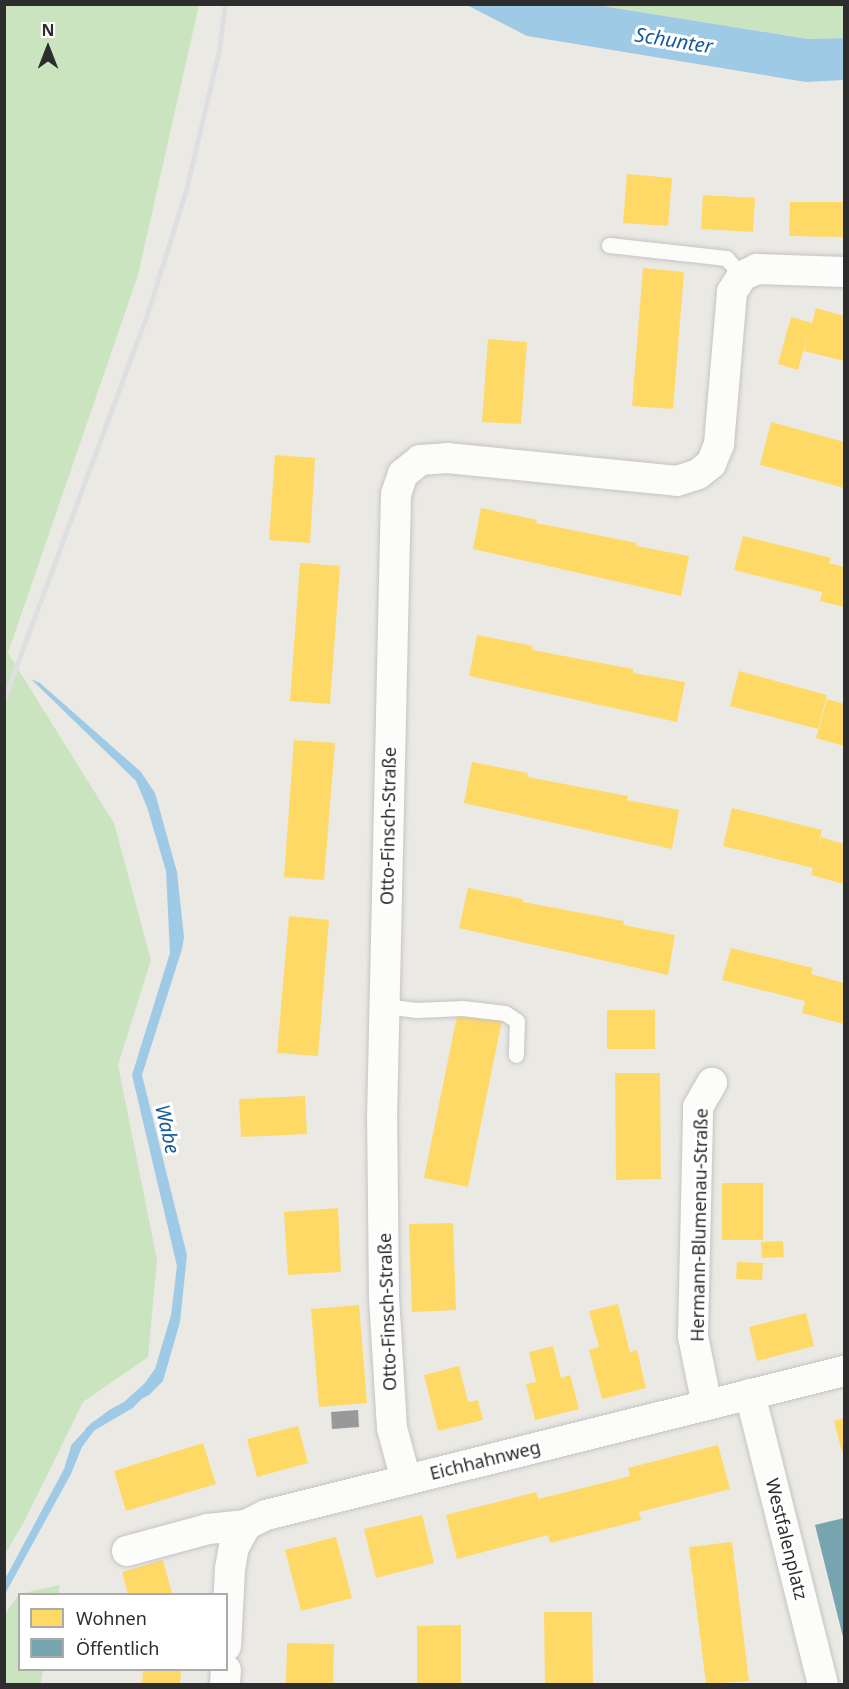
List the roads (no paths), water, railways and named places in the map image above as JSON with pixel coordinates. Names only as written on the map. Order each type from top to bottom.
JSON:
[{"type":"street","points":[[742,276],[757,269],[844,272]]},
{"type":"street","name":"Otto-Finsch-Straße","points":[[406,1480],[392,1428],[384,1298],[382,1119],[396,494],[403,474],[420,460],[447,458],[677,481],[698,474],[711,464],[719,444],[732,292],[742,276]]},
{"type":"street","name":"Hermann-Blumenau-Straße","points":[[707,1405],[694,1325],[698,1107],[712,1083]]},
{"type":"street","name":"Eichhahnweg","points":[[127,1551],[207,1529],[246,1525],[266,1515],[844,1371]]},
{"type":"street","name":"Westfalenplatz","points":[[750,1394],[823,1684]]},
{"type":"street","points":[[228,1608],[230,1569],[234,1547],[246,1525]]},
{"type":"lane","points":[[609,245],[726,258],[742,276]]},
{"type":"lane","points":[[384,1006],[416,1010],[462,1008],[505,1013],[518,1021],[516,1055]]},
{"type":"water","name":"Schunter","points":[[467,5],[596,5],[808,39],[844,38],[844,80],[806,82],[527,36]]},
{"type":"water","points":[[31,679],[40,683],[141,772],[155,793],[177,872],[184,937],[182,949],[142,1075],[187,1255],[180,1322],[163,1381],[149,1395],[102,1420],[82,1447],[71,1474],[5,1594],[5,1579],[86,1428],[109,1410],[124,1402],[144,1384],[155,1369],[171,1315],[177,1266],[132,1075],[170,953],[166,871],[147,807],[136,781]]},
{"type":"waterway","name":"Wabe","points":[[94,1426],[130,1405],[138,1397]]},
{"type":"waterway","name":"Wabe","points":[[69,1466],[75,1447],[85,1436]]},
{"type":"railway","points":[[4,699],[146,318],[186,190],[219,50],[225,4]]}]
